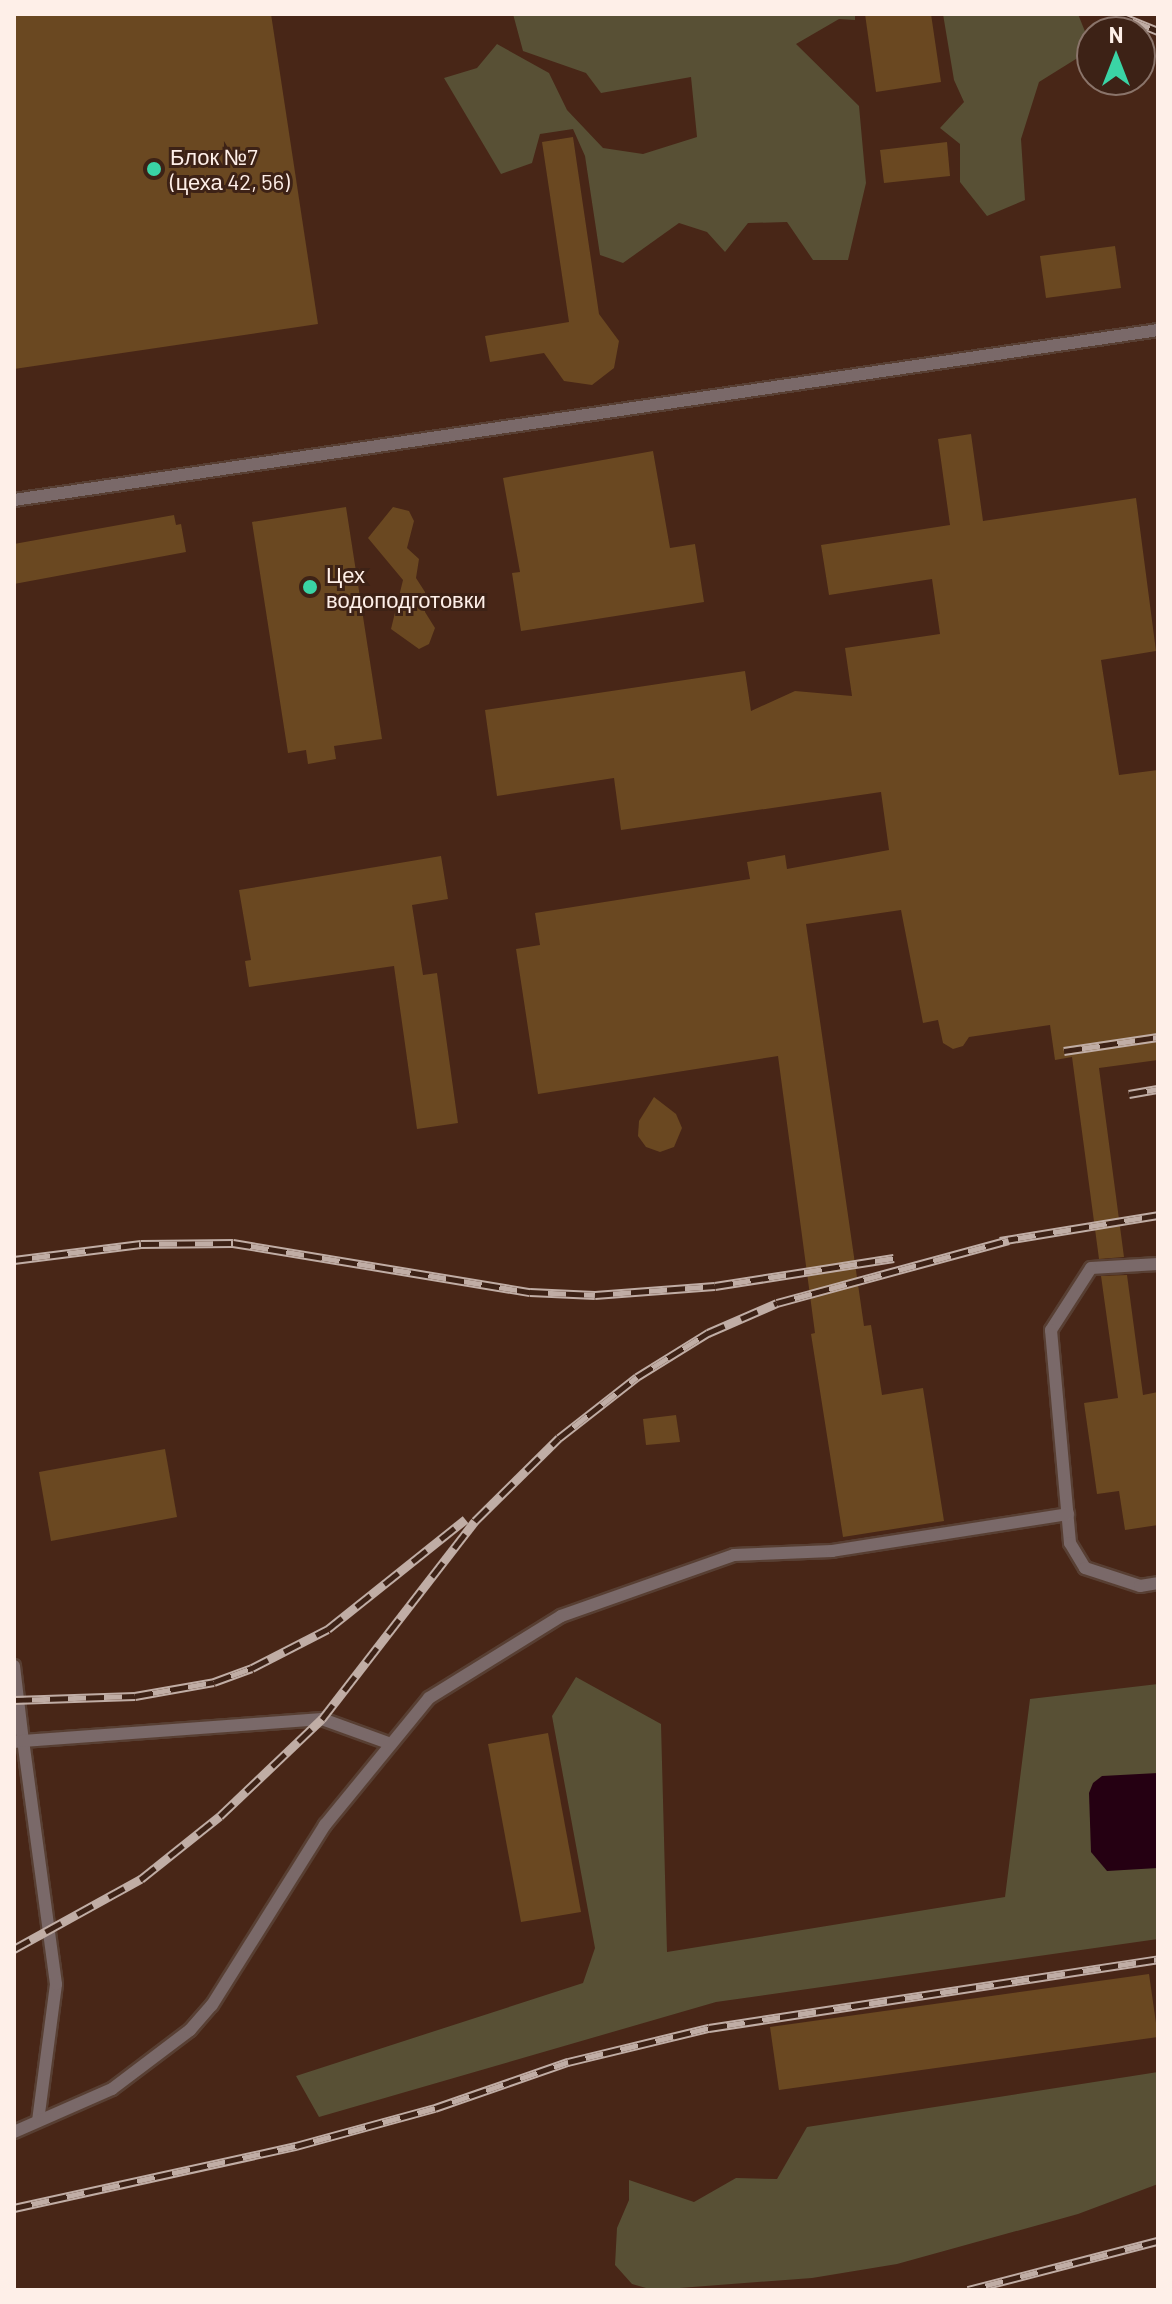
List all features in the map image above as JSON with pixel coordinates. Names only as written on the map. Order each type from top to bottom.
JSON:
[{"type":"lane","points":[[14,500],[1158,330]]},
{"type":"lane","points":[[1158,1264],[1091,1268],[1051,1330],[1070,1543],[1085,1568],[1140,1586],[1158,1583]]},
{"type":"lane","points":[[14,2132],[112,2089],[190,2030],[212,2005],[325,1825],[429,1698],[561,1616],[734,1555],[832,1551],[1068,1514]]},
{"type":"lane","points":[[14,1666],[19,1741],[56,1984],[38,2121]]},
{"type":"lane","points":[[19,1741],[322,1719],[391,1744]]},
{"type":"shaded area","points":[[14,14],[1158,14],[1158,2290],[14,2290]]},
{"type":"shaded area","points":[[513,14],[855,14],[855,20],[839,19],[796,44],[859,106],[866,183],[848,260],[813,260],[787,222],[748,223],[725,252],[707,232],[679,223],[623,263],[600,255],[585,156],[573,129],[540,134],[532,163],[501,174],[444,78],[477,68],[497,44],[549,73],[567,110],[603,148],[643,154],[697,137],[691,77],[601,93],[586,73],[523,51]]},
{"type":"shaded area","points":[[943,14],[1078,14],[1076,59],[1039,82],[1021,139],[1025,200],[987,216],[960,182],[960,144],[940,128],[964,102],[954,80]]},
{"type":"shaded area","points":[[576,1677],[661,1724],[667,1952],[1005,1897],[1030,1699],[1158,1684],[1158,1939],[716,2002],[319,2117],[296,2076],[583,1983],[595,1948],[552,1716]]},
{"type":"shaded area","points":[[1158,1773],[1158,1868],[1107,1871],[1091,1852],[1089,1793],[1093,1783],[1102,1776]]},
{"type":"shaded area","points":[[1158,2072],[1158,2184],[1078,2214],[897,2264],[812,2278],[653,2290],[632,2284],[615,2265],[617,2228],[629,2200],[629,2180],[694,2202],[736,2178],[777,2179],[807,2127]]},
{"type":"building","name":"Блок №7 (цеха 42, 56)","points":[[14,14],[271,14],[318,324],[14,369]]},
{"type":"building","points":[[865,14],[931,14],[941,82],[876,92]]},
{"type":"building","points":[[573,137],[599,314],[619,341],[614,368],[592,385],[564,381],[544,353],[490,362],[485,336],[569,322],[542,142]]},
{"type":"building","points":[[947,142],[950,176],[884,183],[880,150]]},
{"type":"building","points":[[1115,246],[1121,288],[1046,298],[1040,256]]},
{"type":"building","points":[[971,434],[983,521],[1136,498],[1156,651],[1101,660],[1119,775],[1158,770],[1158,1060],[1099,1068],[1124,1257],[1099,1259],[1072,1057],[1055,1060],[1050,1025],[969,1037],[963,1046],[953,1049],[943,1043],[938,1020],[923,1023],[901,910],[806,924],[864,1326],[871,1325],[882,1395],[923,1388],[944,1521],[843,1537],[811,1334],[815,1333],[778,1056],[538,1094],[516,949],[540,945],[535,913],[750,879],[747,862],[785,855],[787,869],[889,850],[881,792],[621,830],[614,778],[497,796],[485,710],[745,671],[751,711],[795,691],[852,696],[845,648],[940,634],[932,579],[829,595],[821,545],[950,525],[938,439]]},
{"type":"building","points":[[653,451],[670,548],[695,544],[704,602],[521,631],[512,573],[520,572],[503,478]]},
{"type":"building","name":"Цех водоподготовки","points":[[346,507],[382,739],[334,746],[336,759],[308,764],[306,750],[288,753],[252,522]]},
{"type":"building","points":[[393,507],[409,511],[414,521],[407,548],[419,559],[416,578],[425,592],[425,612],[435,628],[429,644],[419,649],[391,629],[403,580],[368,538]]},
{"type":"building","points":[[174,515],[176,525],[181,524],[186,552],[14,584],[14,544]]},
{"type":"building","points":[[441,856],[448,899],[412,905],[423,975],[437,973],[458,1123],[417,1129],[394,966],[249,987],[245,961],[251,960],[239,890]]},
{"type":"building","points":[[654,1097],[676,1114],[682,1128],[674,1147],[660,1152],[646,1147],[638,1136],[639,1121]]},
{"type":"building","points":[[1127,1275],[1143,1395],[1158,1392],[1158,1525],[1125,1530],[1119,1491],[1097,1494],[1084,1403],[1118,1398],[1101,1276]]},
{"type":"building","points":[[676,1415],[680,1442],[646,1445],[643,1419]]},
{"type":"building","points":[[165,1449],[177,1517],[51,1541],[39,1472]]},
{"type":"building","points":[[548,1733],[581,1912],[521,1922],[488,1744]]},
{"type":"building","points":[[1149,1974],[1158,2037],[779,2090],[770,2027]]},
{"type":"railway","points":[[1116,14],[1158,31]]},
{"type":"railway","points":[[1064,1051],[1158,1037]]},
{"type":"railway","points":[[1129,1094],[1158,1089]]},
{"type":"railway","points":[[1000,1241],[1158,1215]]},
{"type":"railway","points":[[14,1949],[141,1879],[220,1816],[322,1719],[475,1521],[559,1438],[637,1377],[708,1333],[777,1303],[1009,1240]]},
{"type":"railway","points":[[14,1260],[141,1244],[233,1243],[530,1292],[595,1295],[715,1286],[894,1258]]},
{"type":"railway","points":[[14,1700],[135,1696],[214,1682],[252,1668],[328,1629],[466,1519]]},
{"type":"railway","points":[[14,2208],[296,2146],[435,2108],[568,2062],[709,2028],[1158,1959]]},
{"type":"railway","points":[[968,2290],[1158,2241]]},
{"type":"place","name":"Блок №7 (цеха 42, 56)","points":[[154,169]]},
{"type":"place","name":"Цех водоподготовки","points":[[310,587]]}]
